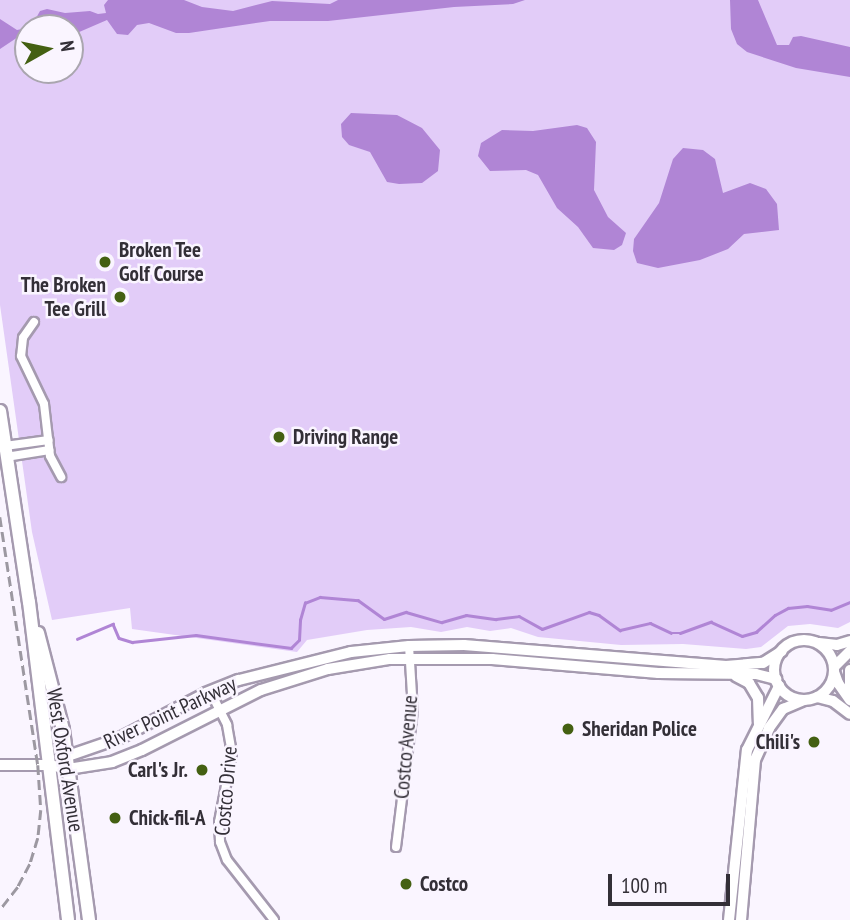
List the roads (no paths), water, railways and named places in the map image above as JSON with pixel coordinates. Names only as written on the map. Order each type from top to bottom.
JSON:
[{"type":"main road","name":"West Oxford Avenue","points":[[0,411],[29,602],[68,920]]},
{"type":"main road","name":"West Oxford Avenue","points":[[29,602],[54,687],[89,920]]},
{"type":"street","points":[[34,322],[23,338],[21,352],[47,412],[49,450],[61,477]]},
{"type":"street","points":[[6,452],[48,440]]},
{"type":"street","points":[[6,452],[49,450]]},
{"type":"street","points":[[758,726],[772,706],[778,682],[775,665],[782,651],[802,640],[837,645],[850,641]]},
{"type":"street","points":[[818,643],[829,652],[838,683],[850,700]]},
{"type":"street","name":"River Point Parkway","points":[[50,765],[66,756],[120,738],[210,691],[253,675],[319,658],[507,648],[726,666],[763,663],[782,651]]},
{"type":"street","points":[[817,697],[830,686],[834,669],[850,651]]},
{"type":"street","name":"River Point Parkway","points":[[50,765],[68,769],[102,764],[132,754],[220,708],[294,678],[409,652],[658,673],[756,674],[778,682]]},
{"type":"street","name":"Costco Avenue","points":[[396,847],[413,712],[409,652]]},
{"type":"street","points":[[850,670],[850,692]]},
{"type":"street","points":[[730,674],[745,680],[755,692],[760,710],[758,726],[746,758],[730,920]]},
{"type":"street","points":[[778,682],[790,696],[804,700]]},
{"type":"street","name":"Costco Drive","points":[[210,691],[229,731],[232,754],[219,822],[220,842],[227,860],[274,920]]},
{"type":"street","points":[[741,920],[755,760],[769,728],[783,709],[817,697],[833,701],[850,714]]},
{"type":"street","points":[[0,765],[50,765]]},
{"type":"waterway","points":[[77,639],[113,624],[119,638],[132,642],[196,635],[291,648],[299,640],[300,620],[305,603],[320,597],[358,600],[384,619],[406,612],[442,622],[466,615],[496,619],[519,616],[542,629],[589,612],[599,615],[620,630],[650,623],[671,633],[680,633],[711,622],[742,636],[756,632],[775,615],[788,608],[807,606],[831,610],[850,602]]},
{"type":"railway","points":[[0,517],[38,765],[41,810],[38,838],[30,864],[18,887],[0,910]]},
{"type":"place","name":"Broken Tee Golf Course","points":[[105,262]]},
{"type":"place","name":"The Broken Tee Grill","points":[[120,297]]},
{"type":"place","name":"Driving Range","points":[[279,437]]},
{"type":"place","name":"Sheridan Police","points":[[568,729]]},
{"type":"place","name":"Chili's","points":[[814,742]]},
{"type":"place","name":"Carl's Jr.","points":[[202,770]]},
{"type":"place","name":"Chick-fil-A","points":[[115,818]]},
{"type":"place","name":"Costco","points":[[406,884]]}]
